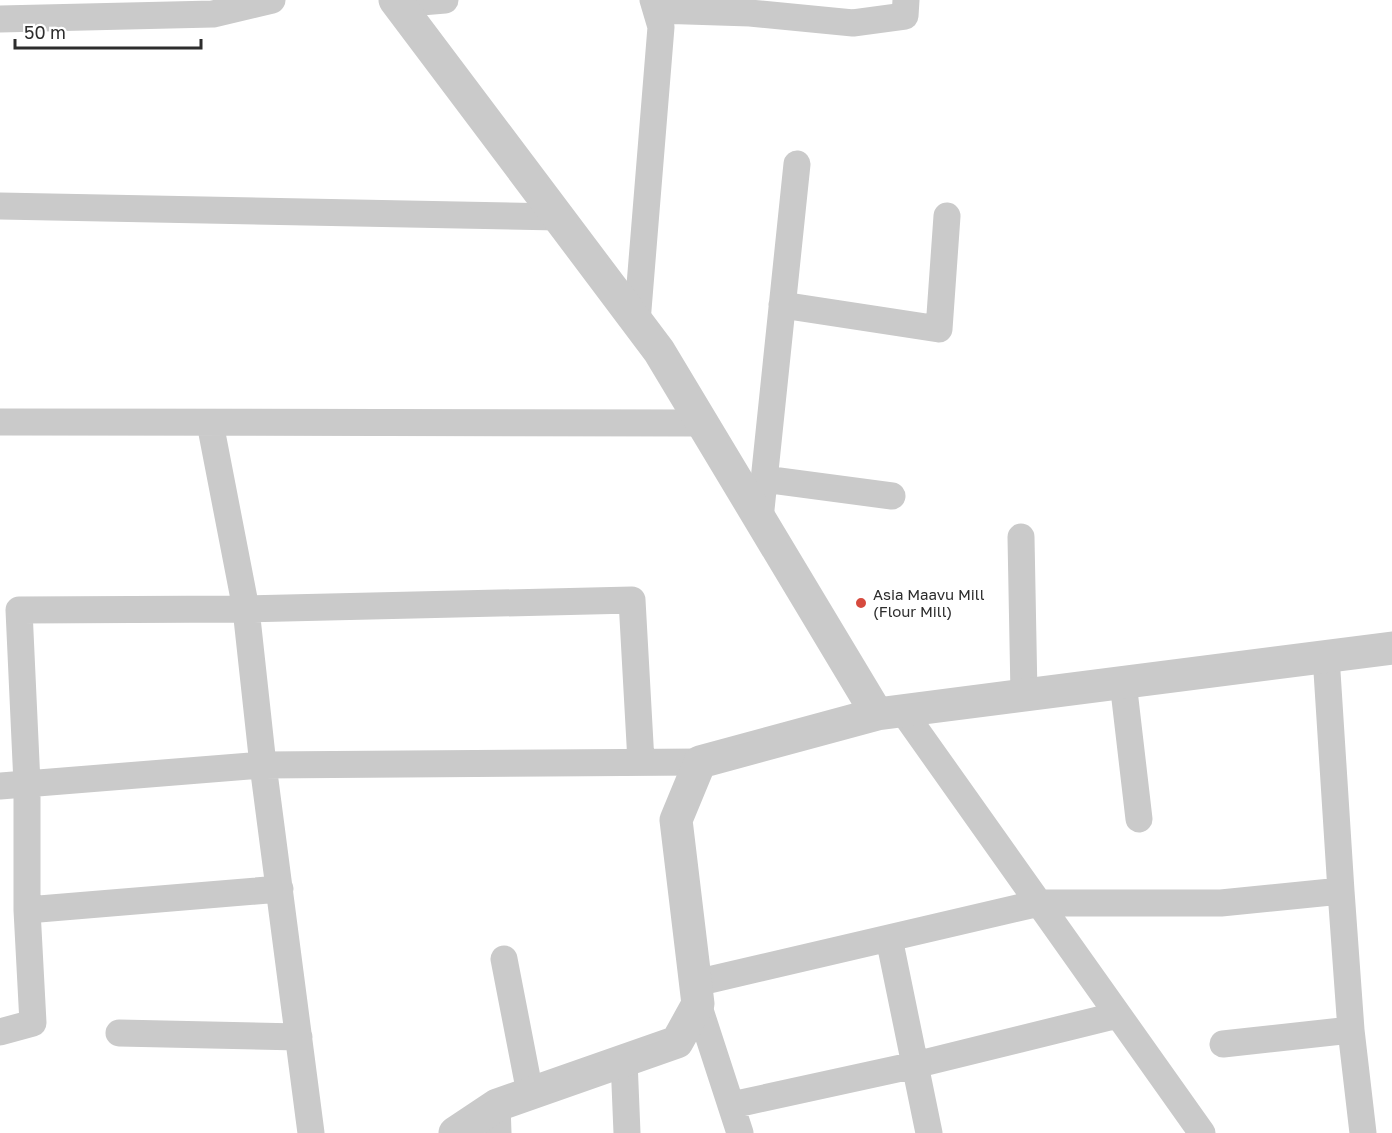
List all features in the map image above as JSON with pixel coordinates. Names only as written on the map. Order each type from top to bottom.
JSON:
[{"type":"street","points":[[0,19],[213,14],[272,0]]},
{"type":"street","points":[[396,2],[445,0]]},
{"type":"street","points":[[637,322],[661,27],[654,5],[788,9],[853,22],[905,15],[906,0]]},
{"type":"street","points":[[396,2],[658,351],[760,519],[890,712],[1039,903],[1202,1133]]},
{"type":"street","points":[[760,519],[797,164]]},
{"type":"street","points":[[0,206],[558,217]]},
{"type":"street","points":[[782,305],[939,328],[947,216]]},
{"type":"street","points":[[0,422],[702,423]]},
{"type":"street","points":[[210,423],[246,609],[263,765],[312,1133]]},
{"type":"street","points":[[764,479],[892,496]]},
{"type":"street","points":[[1021,537],[1024,695]]},
{"type":"street","points":[[0,1032],[33,1023],[27,910],[27,784],[19,610],[246,609],[632,600],[641,762]]},
{"type":"street","points":[[0,786],[263,765],[700,762],[890,712],[1392,648]]},
{"type":"street","points":[[1326,656],[1351,1030],[1363,1133]]},
{"type":"street","points":[[1123,682],[1139,819]]},
{"type":"street","points":[[700,762],[676,820],[697,994],[740,1133]]},
{"type":"street","points":[[27,910],[280,889]]},
{"type":"street","points":[[697,994],[889,938],[1039,903],[1221,903],[1341,891]]},
{"type":"street","points":[[889,938],[929,1133]]},
{"type":"street","points":[[504,959],[530,1093]]},
{"type":"street","points":[[455,1133],[498,1119],[530,1093],[676,1042],[697,994]]},
{"type":"street","points":[[732,1105],[915,1065],[1118,1015]]},
{"type":"street","points":[[1223,1044],[1351,1030]]},
{"type":"street","points":[[119,1033],[299,1037]]},
{"type":"street","points":[[624,1060],[627,1133]]},
{"type":"place","name":"Asia Maavu Mill (Flour Mill)","points":[[861,603]]}]
